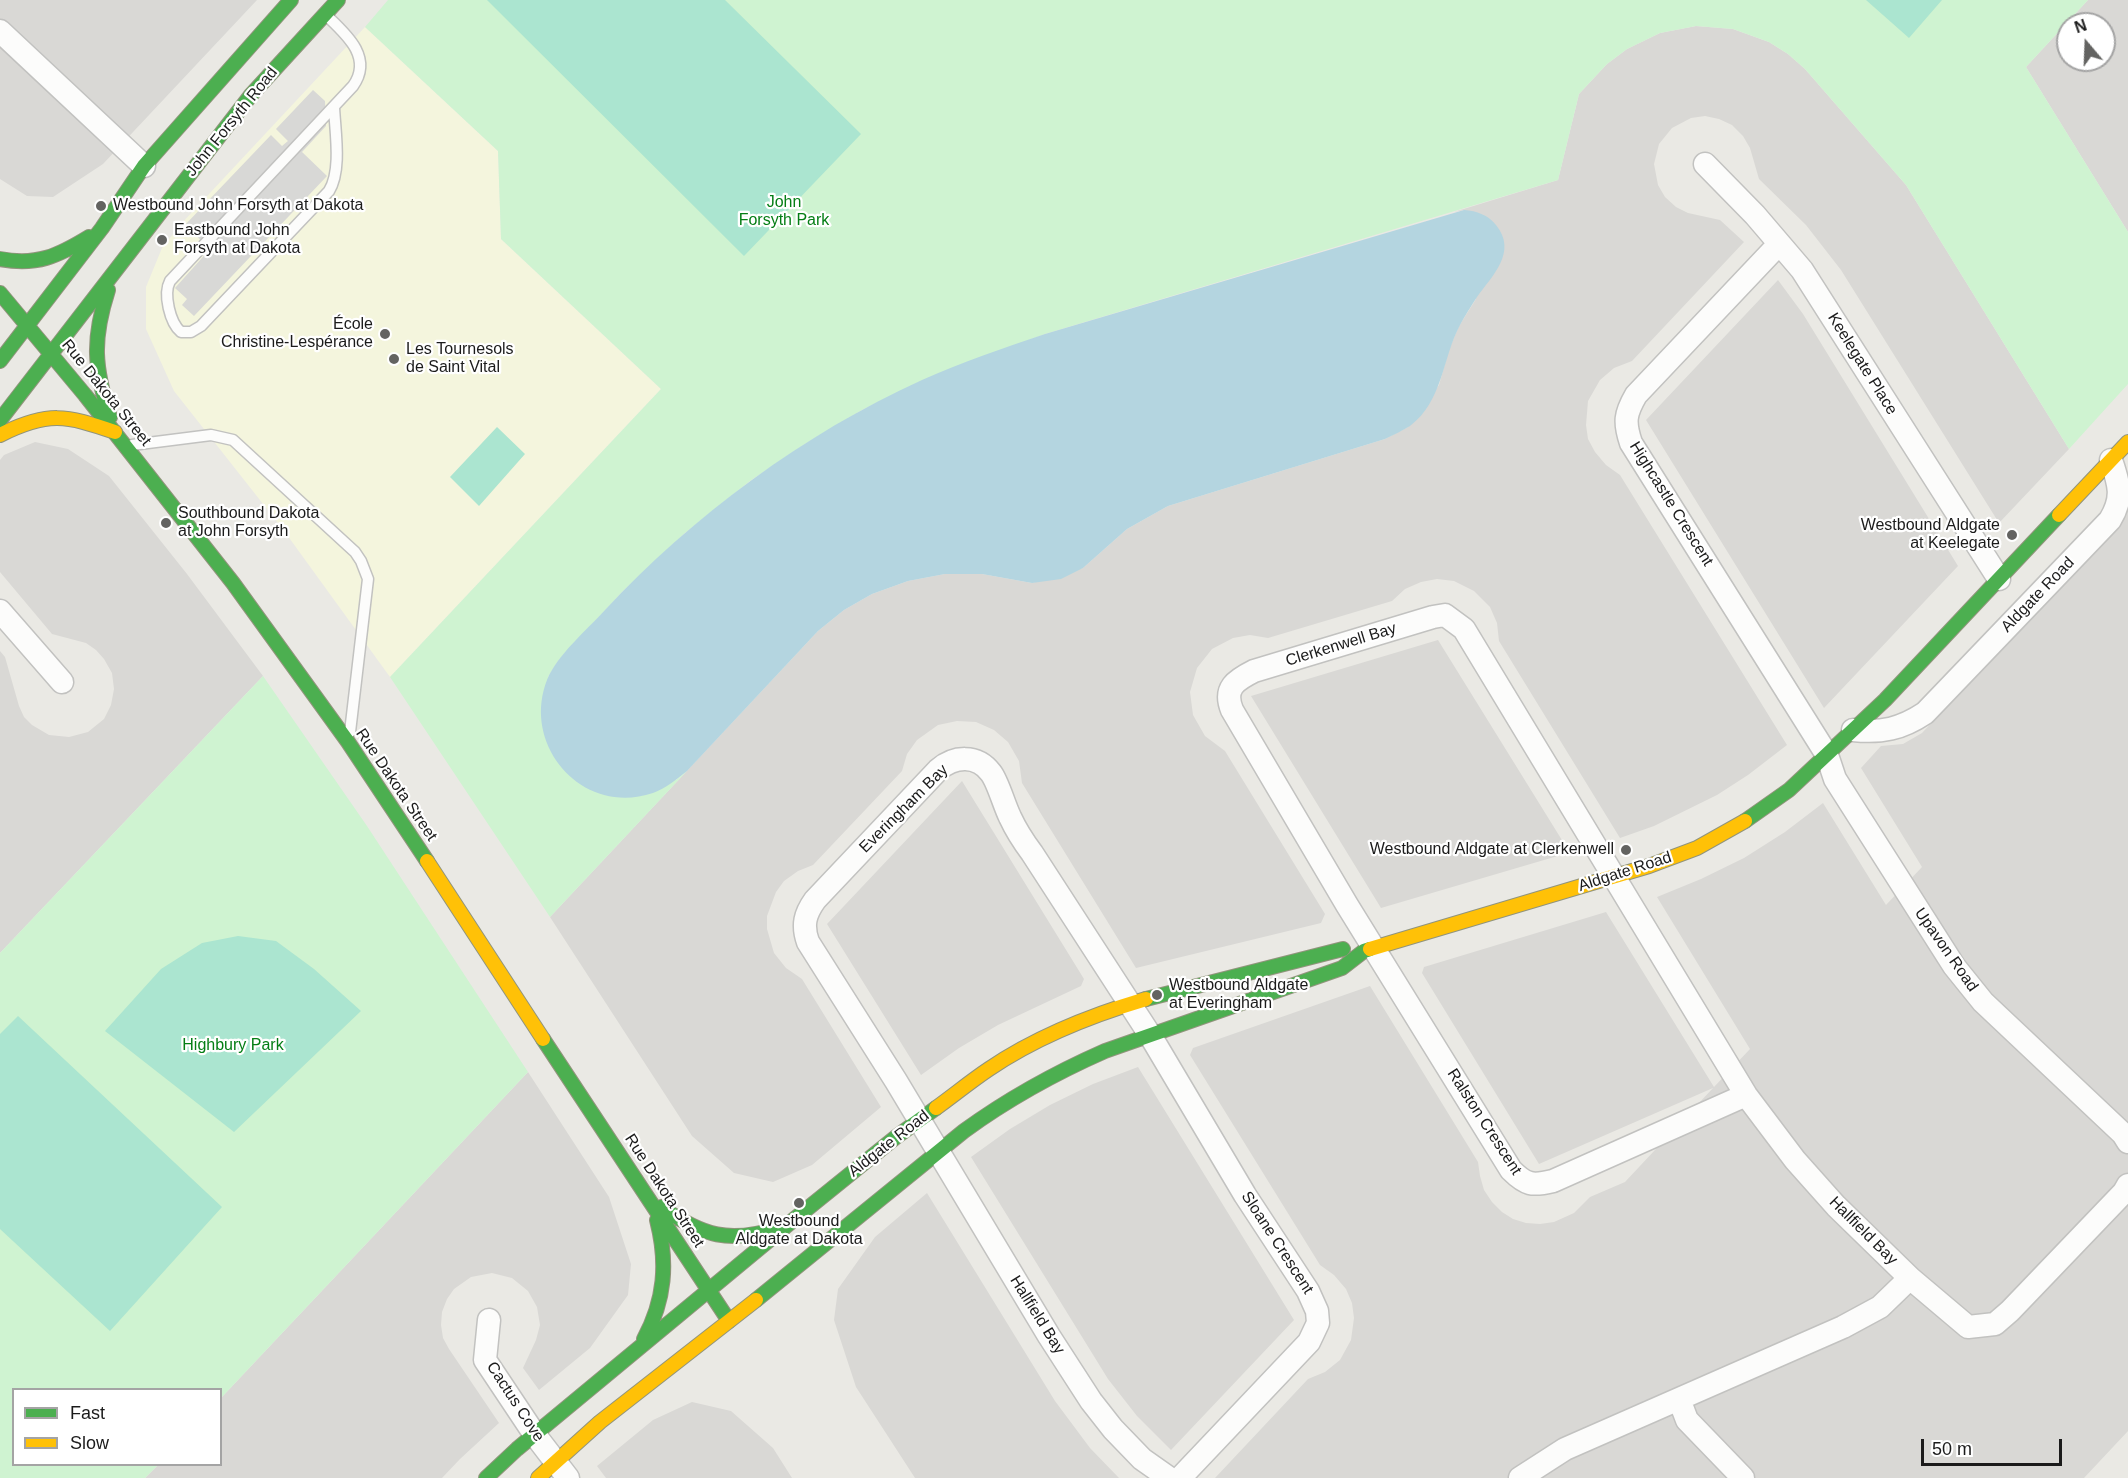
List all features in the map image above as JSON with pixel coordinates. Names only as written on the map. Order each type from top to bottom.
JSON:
[{"type":"street","points":[[0,362],[102,228],[144,166],[291,0]]},
{"type":"street","name":"John Forsyth Road","points":[[0,420],[251,95],[324,5]]},
{"type":"street","points":[[0,31],[144,166]]},
{"type":"street","name":"Keelegate Place","points":[[1705,164],[1755,215],[1811,283],[1999,579]]},
{"type":"street","points":[[0,259],[18,263],[40,262],[61,254],[102,228]]},
{"type":"street","name":"Highcastle Crescent","points":[[1779,244],[1646,383],[1628,409],[1626,422],[1631,443],[1827,754]]},
{"type":"street","points":[[113,274],[97,323],[94,349],[99,380],[115,432]]},
{"type":"street","name":"Rue Dakota Street","points":[[0,293],[127,446],[239,591],[348,741],[729,1321]]},
{"type":"street","points":[[0,435],[24,422],[44,417],[68,417],[115,432]]},
{"type":"street","name":"Aldgate Road","points":[[486,1478],[551,1456],[600,1422],[729,1321],[928,1136],[990,1068],[1025,1048],[1054,1033],[1140,1019],[1342,968],[1369,950],[1613,877],[1697,848],[1739,825],[1789,790],[1885,700],[2128,442]]},
{"type":"street","name":"Aldgate Road","points":[[1853,730],[1876,732],[1908,725],[1934,705],[2110,520],[2117,508],[2120,495],[2119,481],[2111,460]]},
{"type":"street","points":[[0,611],[62,682]]},
{"type":"street","name":"Clerkenwell Bay","points":[[1369,950],[1228,702],[1228,694],[1233,685],[1240,678],[1254,671],[1432,617],[1445,615],[1456,621],[1464,629],[1613,877]]},
{"type":"street","name":"Upavon Road","points":[[1827,754],[1835,780],[1954,966],[1983,1002],[2123,1134],[2128,1142]]},
{"type":"street","name":"Everingham Bay","points":[[928,1136],[808,942],[804,921],[807,910],[815,900],[945,764],[968,758],[978,762],[991,773],[1018,834],[1039,862],[1140,1019]]},
{"type":"street","name":"Hallfield Bay","points":[[1520,1478],[1565,1449],[1861,1317],[1880,1307],[1910,1278],[1829,1198],[1795,1160],[1746,1095],[1613,877]]},
{"type":"street","name":"Aldgate Road","points":[[538,1478],[551,1456],[637,1350],[788,1225],[928,1136],[989,1113],[1031,1087],[1105,1051],[1140,1019],[1185,988],[1350,947],[1369,950]]},
{"type":"street","name":"Ralston Crescent","points":[[1369,950],[1511,1170],[1522,1181],[1538,1185],[1553,1181],[1746,1095]]},
{"type":"street","name":"Sloane Crescent","points":[[1140,1019],[1245,1195],[1308,1291],[1317,1311],[1318,1323],[1309,1342],[1180,1478]]},
{"type":"street","name":"Hallfield Bay","points":[[928,1136],[1091,1401],[1113,1429],[1142,1459],[1169,1478]]},
{"type":"street","points":[[1910,1278],[1968,1327],[1995,1324],[2124,1192],[2128,1185]]},
{"type":"street","points":[[651,1200],[681,1222],[718,1236],[740,1239],[759,1236],[788,1225]]},
{"type":"street","points":[[637,1350],[654,1322],[661,1305],[665,1280],[664,1254],[659,1225],[651,1200]]},
{"type":"street","name":"Cactus Cove","points":[[489,1320],[485,1360],[551,1456]]},
{"type":"street","points":[[1679,1399],[1687,1420],[1743,1478]]},
{"type":"lane","points":[[324,5],[353,43],[360,62],[360,75],[334,107],[170,281],[166,297],[175,324],[181,332],[191,332],[201,326],[329,191],[336,171],[334,107]]},
{"type":"lane","points":[[127,446],[211,435],[232,440],[361,561],[368,579],[368,589],[348,741]]},
{"type":"shaded area","points":[[0,0],[257,0],[103,164],[53,197],[27,196],[0,179]]},
{"type":"shaded area","points":[[2088,0],[2128,0],[2128,232],[2026,67],[2056,35],[2056,72],[2116,72],[2116,12],[2077,12]]},
{"type":"shaded area","points":[[1696,26],[1733,29],[1769,42],[1788,54],[1805,69],[1906,185],[2069,449],[1999,523],[1841,270],[1806,225],[1759,179],[1750,148],[1743,136],[1732,125],[1705,116],[1691,118],[1672,128],[1659,144],[1654,164],[1658,185],[1665,197],[1676,207],[1688,213],[1720,220],[1744,242],[1632,361],[1614,368],[1600,380],[1588,401],[1586,425],[1588,439],[1606,465],[1620,475],[1787,745],[1717,795],[1654,826],[1620,838],[1499,641],[1497,623],[1490,607],[1474,591],[1454,581],[1437,579],[1421,582],[1405,589],[1392,601],[1268,638],[1250,635],[1233,638],[1212,649],[1197,668],[1190,692],[1193,715],[1205,736],[1225,751],[1325,914],[1321,923],[1136,968],[1022,783],[1019,761],[1008,742],[994,730],[976,722],[957,721],[938,725],[917,740],[907,754],[902,771],[813,865],[798,871],[784,881],[776,892],[767,916],[767,929],[774,953],[786,968],[802,979],[881,1107],[812,1165],[773,1182],[734,1173],[692,1136],[550,917],[818,631],[844,610],[872,594],[908,581],[945,574],[982,574],[1032,583],[1083,568],[1127,529],[1168,506],[1385,439],[1408,427],[1439,385],[1449,349],[1459,326],[1476,299],[1464,210],[1454,212],[1558,180],[1579,94],[1607,64],[1627,49],[1660,33]]},
{"type":"shaded area","name":"Les Tournesols de Saint Vital","points":[[365,27],[498,151],[501,239],[661,389],[390,677],[282,528],[174,391],[146,329],[146,287],[162,248],[181,224]]},
{"type":"shaded area","points":[[313,90],[325,101],[326,126],[302,152],[327,176],[194,316],[182,305],[187,299],[175,288],[210,249],[185,225],[271,135],[282,146],[288,141],[276,129]]},
{"type":"shaded area","points":[[1778,280],[1803,314],[1958,566],[1824,708],[1646,420]]},
{"type":"shaded area","points":[[35,442],[68,449],[109,476],[187,574],[263,676],[0,953],[0,651],[5,657],[24,717],[32,725],[49,735],[69,737],[88,732],[104,719],[111,705],[114,689],[112,673],[96,650],[86,643],[52,634],[0,572],[0,460],[4,455]]},
{"type":"shaded area","points":[[2128,507],[2128,1431],[2084,1478],[1215,1478],[1308,1379],[1325,1372],[1340,1360],[1351,1340],[1354,1318],[1352,1303],[1346,1289],[1334,1275],[1320,1265],[1190,1055],[1193,1048],[1370,986],[1478,1162],[1484,1190],[1492,1202],[1513,1219],[1526,1223],[1554,1222],[1574,1213],[1590,1197],[1625,1182],[1713,1088],[1539,1164],[1422,973],[1424,967],[1606,912],[1714,1087],[1750,1049],[1657,897],[1744,858],[1785,832],[1823,803],[1886,905],[1922,867],[1861,768],[1881,746],[1903,744],[1922,733],[2120,522]]},
{"type":"shaded area","points":[[1438,640],[1565,845],[1561,855],[1381,908],[1251,696]]},
{"type":"shaded area","points":[[962,781],[1084,979],[1081,986],[998,1025],[959,1048],[921,1075],[827,924]]},
{"type":"shaded area","points":[[1138,1067],[1294,1320],[1171,1450],[1137,1416],[1108,1379],[971,1157],[1010,1129],[1050,1105],[1093,1084]]},
{"type":"shaded area","points":[[528,1072],[609,1197],[631,1264],[628,1295],[590,1348],[539,1390],[523,1368],[540,1325],[537,1307],[528,1291],[512,1278],[492,1273],[471,1277],[454,1289],[447,1299],[442,1312],[443,1338],[499,1423],[442,1478],[145,1478],[157,1466],[222,1466],[222,1397]]},
{"type":"shaded area","points":[[927,1193],[1055,1401],[1090,1448],[1119,1478],[915,1478],[856,1387],[834,1320],[838,1289],[875,1237]]},
{"type":"shaded area","points":[[692,1402],[731,1411],[773,1448],[792,1478],[606,1478],[597,1466],[653,1420]]},
{"type":"green space","name":"John Forsyth Park","points":[[388,0],[2088,0],[2077,12],[2056,12],[2056,35],[2026,67],[2128,232],[2128,384],[2069,449],[1906,185],[1805,69],[1788,54],[1769,42],[1733,29],[1696,26],[1660,33],[1627,49],[1607,64],[1579,94],[1558,180],[1045,334],[921,381],[862,410],[805,444],[750,481],[685,533],[623,591],[558,661],[548,677],[676,780],[687,771],[550,917],[390,677],[661,389],[501,239],[498,151],[365,27]]},
{"type":"green space","points":[[487,0],[725,0],[861,134],[744,256]]},
{"type":"green space","points":[[1866,0],[1942,0],[1909,38]]},
{"type":"green space","points":[[497,427],[525,454],[479,506],[450,477]]},
{"type":"green space","name":"Highbury Park","points":[[263,676],[367,826],[528,1072],[222,1397],[222,1388],[12,1388],[12,1466],[157,1466],[145,1478],[0,1478],[0,953]]},
{"type":"green space","points":[[238,936],[276,941],[314,969],[361,1011],[234,1132],[105,1031],[161,969],[202,943]]},
{"type":"green space","points":[[18,1016],[222,1207],[110,1331],[0,1229],[0,1034]]},
{"type":"water","points":[[1464,210],[1482,214],[1496,225],[1502,235],[1504,254],[1495,272],[1460,325],[1436,392],[1421,416],[1407,428],[1385,439],[1168,506],[1127,529],[1083,568],[1061,579],[1032,583],[982,574],[945,574],[908,581],[872,594],[844,610],[818,631],[687,771],[653,793],[627,798],[603,795],[582,785],[564,770],[551,751],[543,729],[541,705],[547,680],[565,652],[639,575],[713,510],[793,451],[835,425],[922,380],[1030,339]]},
{"type":"traffic: fast","points":[[0,361],[102,228],[144,166],[291,0]]},
{"type":"traffic: fast","points":[[0,420],[251,95],[338,0]]},
{"type":"traffic: fast","points":[[0,259],[25,261],[47,258],[89,237]]},
{"type":"traffic: fast","points":[[108,290],[99,324],[97,354],[101,383],[110,417]]},
{"type":"traffic: fast","points":[[0,293],[85,395],[233,583],[348,742],[427,861]]},
{"type":"traffic: fast","points":[[1745,821],[1789,790],[1885,700],[2059,515]]},
{"type":"traffic: fast","points":[[1146,999],[1343,949]]},
{"type":"traffic: fast","points":[[756,1300],[964,1131],[1032,1087],[1105,1051],[1342,968],[1370,949]]},
{"type":"traffic: fast","points":[[543,1039],[729,1321]]},
{"type":"traffic: fast","points":[[486,1478],[517,1449],[797,1217],[896,1137],[936,1108]]},
{"type":"traffic: fast","points":[[661,1207],[690,1225],[717,1234],[745,1236],[779,1228]]},
{"type":"traffic: fast","points":[[644,1339],[656,1310],[662,1281],[663,1251],[657,1220]]},
{"type":"traffic: slow","points":[[0,435],[31,422],[57,418],[83,422],[115,432]]},
{"type":"traffic: slow","points":[[2059,515],[2128,442]]},
{"type":"traffic: slow","points":[[1370,949],[1649,866],[1697,848],[1745,821]]},
{"type":"traffic: slow","points":[[427,861],[543,1039]]},
{"type":"traffic: slow","points":[[936,1108],[1007,1057],[1045,1037],[1105,1012],[1146,999]]},
{"type":"traffic: slow","points":[[538,1478],[600,1422],[756,1300]]},
{"type":"place","name":"Westbound John Forsyth at Dakota","points":[[101,206]]},
{"type":"place","name":"Eastbound John Forsyth at Dakota","points":[[162,240]]},
{"type":"place","name":"École Christine-Lespérance","points":[[385,334]]},
{"type":"place","name":"Les Tournesols de Saint Vital","points":[[394,359]]},
{"type":"place","name":"Southbound Dakota at John Forsyth","points":[[166,523]]},
{"type":"place","name":"Westbound Aldgate at Keelegate","points":[[2012,535]]},
{"type":"place","name":"Westbound Aldgate at Clerkenwell","points":[[1626,850]]},
{"type":"place","name":"Westbound Aldgate at Everingham","points":[[1157,995]]},
{"type":"place","name":"Westbound Aldgate at Dakota","points":[[799,1203]]}]
